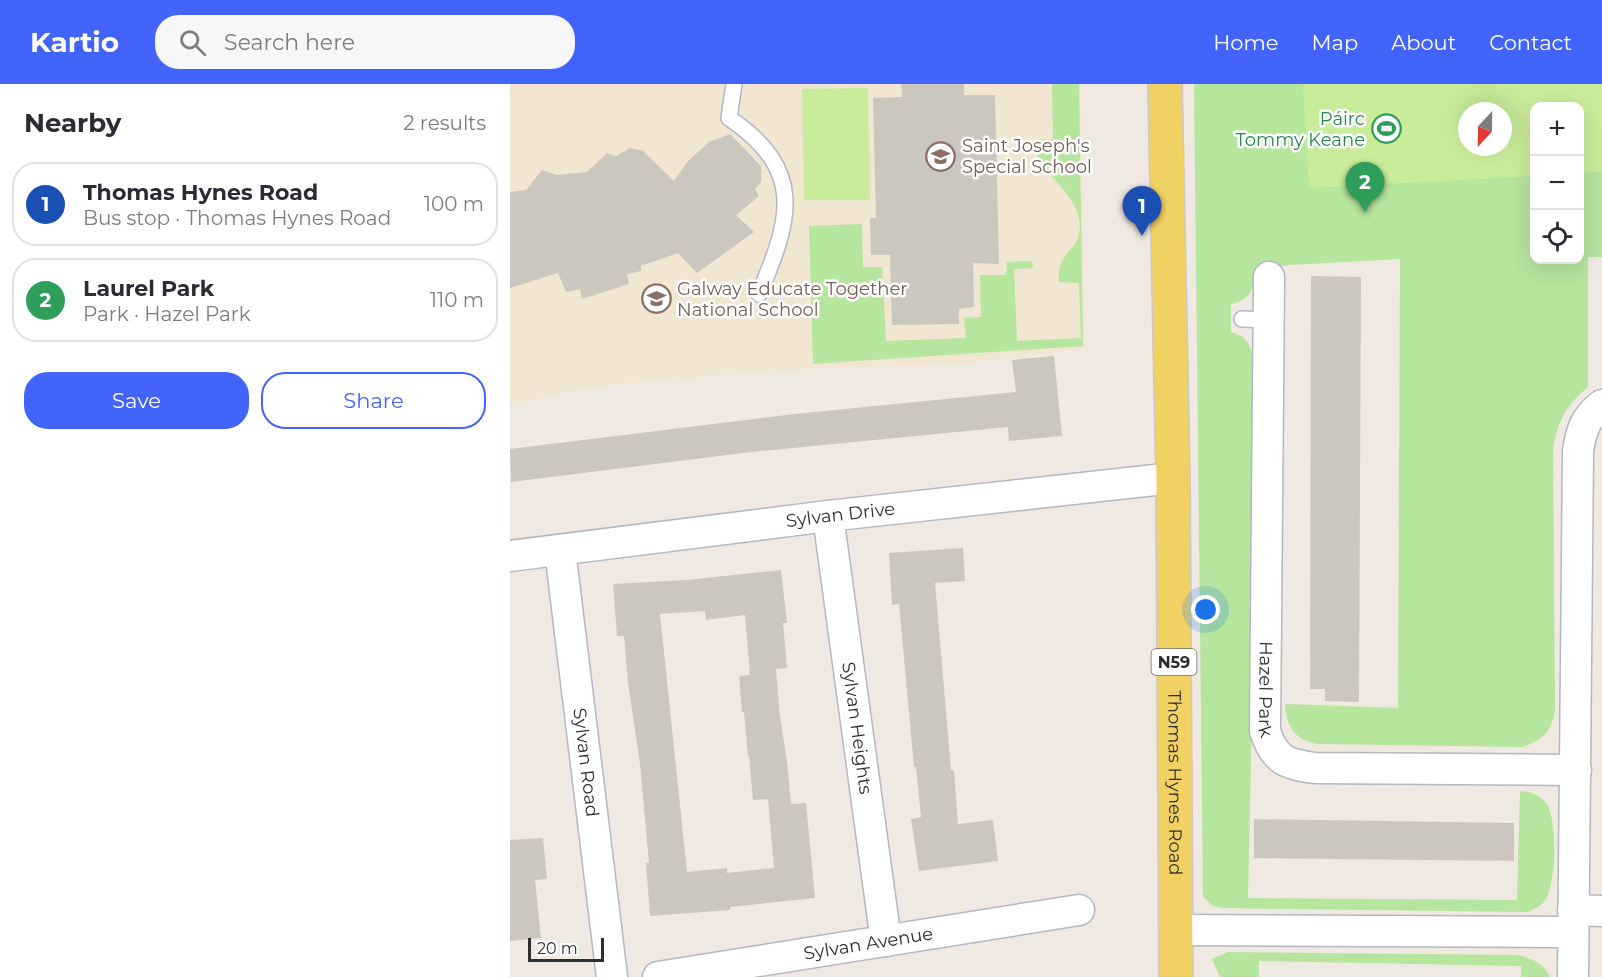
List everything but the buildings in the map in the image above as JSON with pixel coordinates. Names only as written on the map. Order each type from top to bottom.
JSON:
[{"type":"main road","name":"Thomas Hynes Road","points":[[1165,84],[1173,478],[1176,977]]},
{"type":"street","name":"Hazel Park","points":[[1269,278],[1256,320],[1265,731],[1271,749],[1280,758],[1289,762],[1315,768],[1576,770]]},
{"type":"street","points":[[1573,977],[1583,918],[1576,770],[1589,654],[1578,452],[1585,422],[1602,405]]},
{"type":"street","name":"Sylvan Drive","points":[[510,556],[828,516],[1173,478]]},
{"type":"street","name":"Sylvan Heights","points":[[828,516],[886,940]]},
{"type":"street","name":"Sylvan Road","points":[[560,550],[612,977]]},
{"type":"street","name":"Sylvan Avenue","points":[[658,977],[1079,910]]},
{"type":"street","points":[[1176,930],[1583,918]]},
{"type":"lane","points":[[734,84],[729,118],[759,141],[777,165],[785,205],[781,240],[759,294]]},
{"type":"shaded area","points":[[510,84],[1081,84],[1085,349],[957,364],[802,369],[630,383],[578,389],[510,405]]},
{"type":"green space","points":[[1052,84],[1079,84],[1083,346],[813,364],[809,226],[862,224],[863,267],[882,267],[886,341],[966,338],[964,318],[981,317],[980,275],[1006,275],[1007,262],[1032,261],[1033,268],[1014,269],[1017,341],[1081,338],[1079,283],[1059,282],[1062,262],[1079,236],[1078,215],[1068,196],[1041,162],[1034,140],[1053,139]]},
{"type":"green space","points":[[1194,84],[1602,84],[1602,257],[1588,257],[1588,387],[1574,400],[1564,414],[1557,430],[1553,449],[1555,710],[1549,730],[1535,742],[1522,747],[1316,744],[1308,742],[1293,730],[1287,719],[1285,704],[1398,708],[1400,259],[1257,269],[1250,292],[1243,300],[1231,304],[1231,332],[1245,340],[1252,354],[1251,766],[1248,898],[1517,900],[1520,791],[1540,797],[1546,802],[1551,815],[1554,854],[1548,894],[1542,904],[1528,912],[1221,908],[1213,906],[1203,897]]},
{"type":"green space","name":"Páirc Tommy Keane","points":[[1303,84],[1602,84],[1602,172],[1584,173],[1584,102],[1530,102],[1530,176],[1309,188]]},
{"type":"green space","points":[[868,88],[870,200],[804,200],[802,89]]},
{"type":"green space","points":[[1228,952],[1518,955],[1541,965],[1550,977],[1521,977],[1521,966],[1259,961],[1259,977],[1220,977],[1212,959]]},
{"type":"place","name":"Páirc Tommy Keane","points":[[1386,129]]},
{"type":"place","name":"Saint Joseph's Special School","points":[[941,156]]},
{"type":"place","name":"Laurel Park","points":[[1365,212]]},
{"type":"place","name":"Thomas Hynes Road","points":[[1142,236]]},
{"type":"place","name":"Galway Educate Together National School","points":[[656,299]]}]
